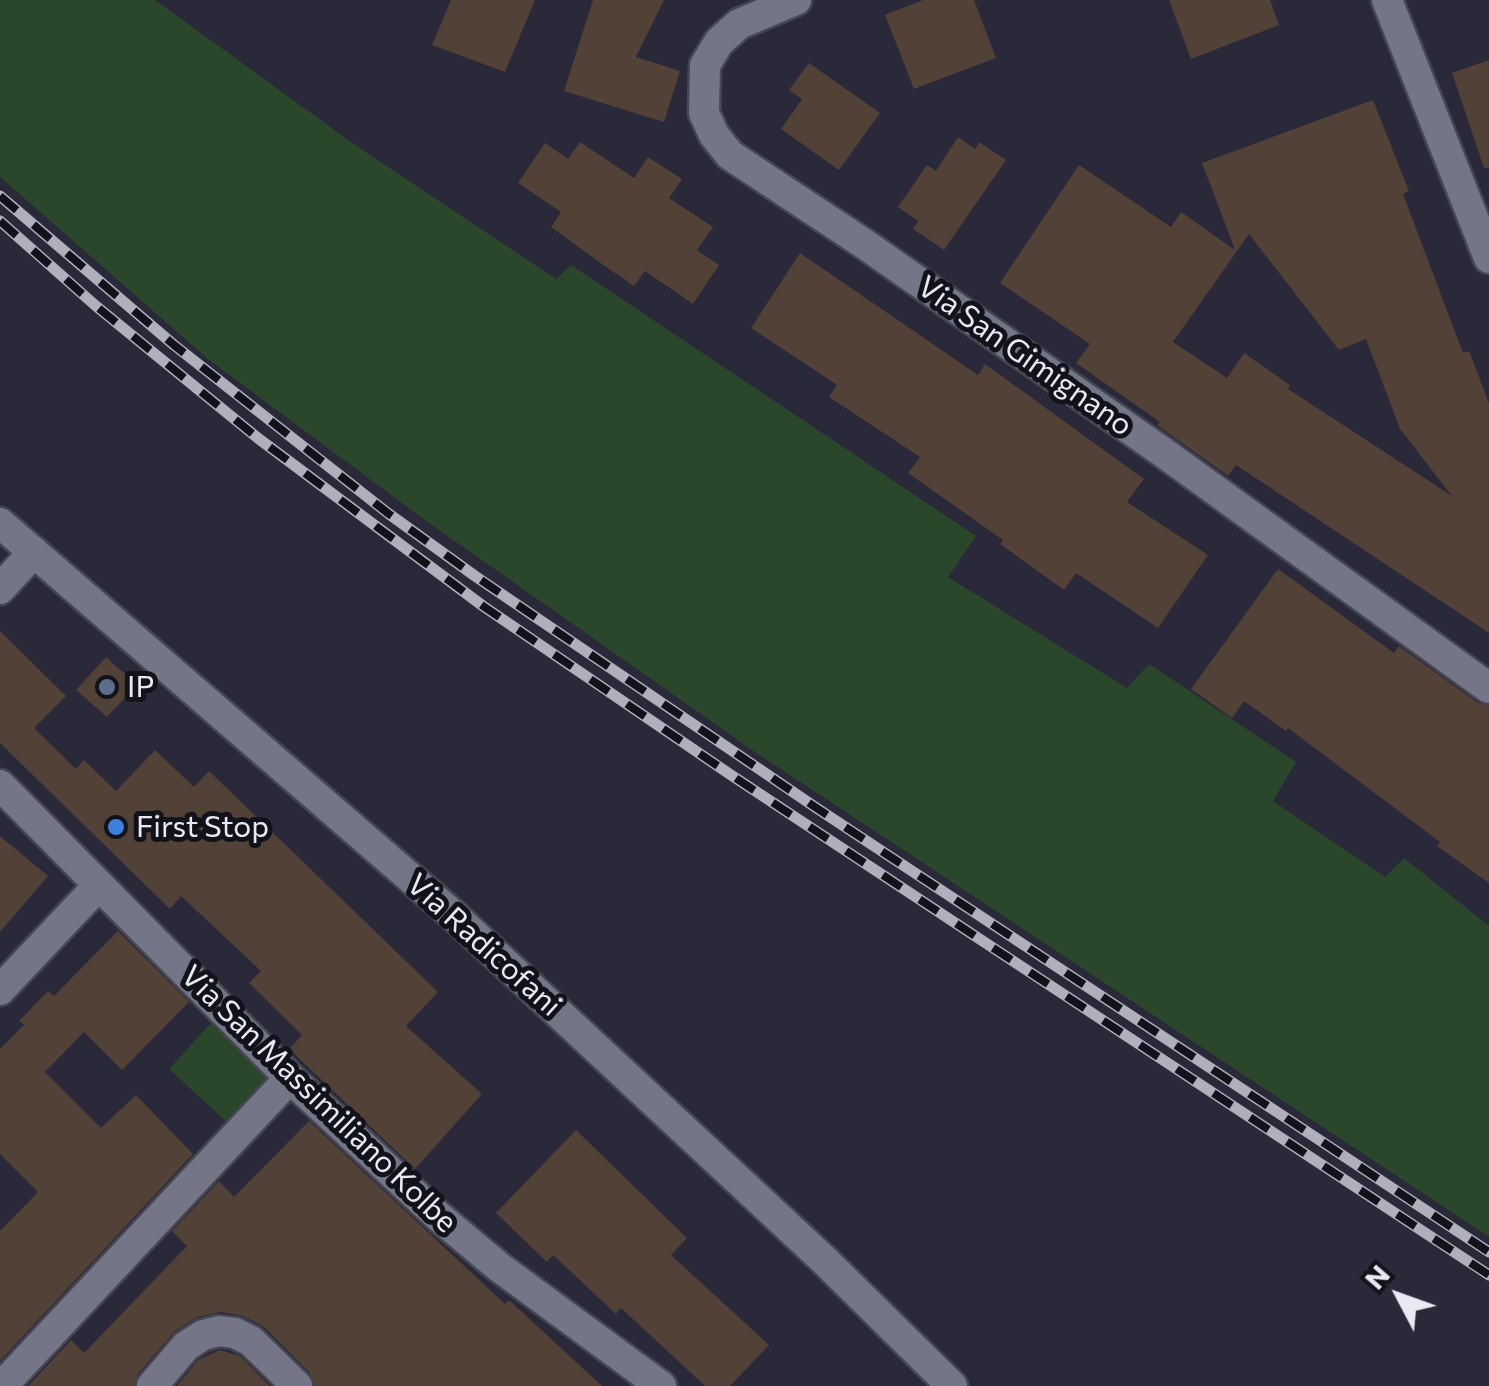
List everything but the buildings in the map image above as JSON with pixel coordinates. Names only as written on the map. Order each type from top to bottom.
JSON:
[{"type":"street","name":"Via San Gimignano","points":[[796,0],[739,24],[719,42],[705,65],[704,113],[714,135],[730,155],[1148,442],[1489,688]]},
{"type":"street","points":[[1387,0],[1489,258]]},
{"type":"street","name":"Via Radicofani","points":[[0,522],[450,912],[823,1259],[952,1386]]},
{"type":"street","points":[[0,589],[34,552]]},
{"type":"street","name":"Via San Massimiliano Kolbe","points":[[0,785],[290,1078],[467,1241],[661,1386]]},
{"type":"street","points":[[0,990],[99,885]]},
{"type":"street","points":[[2,1386],[290,1078]]},
{"type":"street","points":[[152,1386],[186,1346],[219,1331],[236,1333],[251,1342],[297,1386]]},
{"type":"green space","points":[[0,0],[155,0],[358,147],[556,279],[571,265],[976,536],[948,577],[1127,688],[1149,664],[1296,762],[1273,801],[1385,877],[1404,858],[1489,926],[1489,1237],[752,750],[422,518],[208,359],[0,177]]},
{"type":"green space","points":[[211,1023],[273,1081],[231,1126],[169,1069]]},
{"type":"railway","points":[[0,196],[174,345],[389,514],[475,576],[818,809],[1489,1252]]},
{"type":"railway","points":[[0,221],[96,306],[259,439],[483,606],[731,775],[1489,1275]]},
{"type":"place","name":"IP","points":[[107,687]]},
{"type":"place","name":"First Stop","points":[[116,827]]}]
